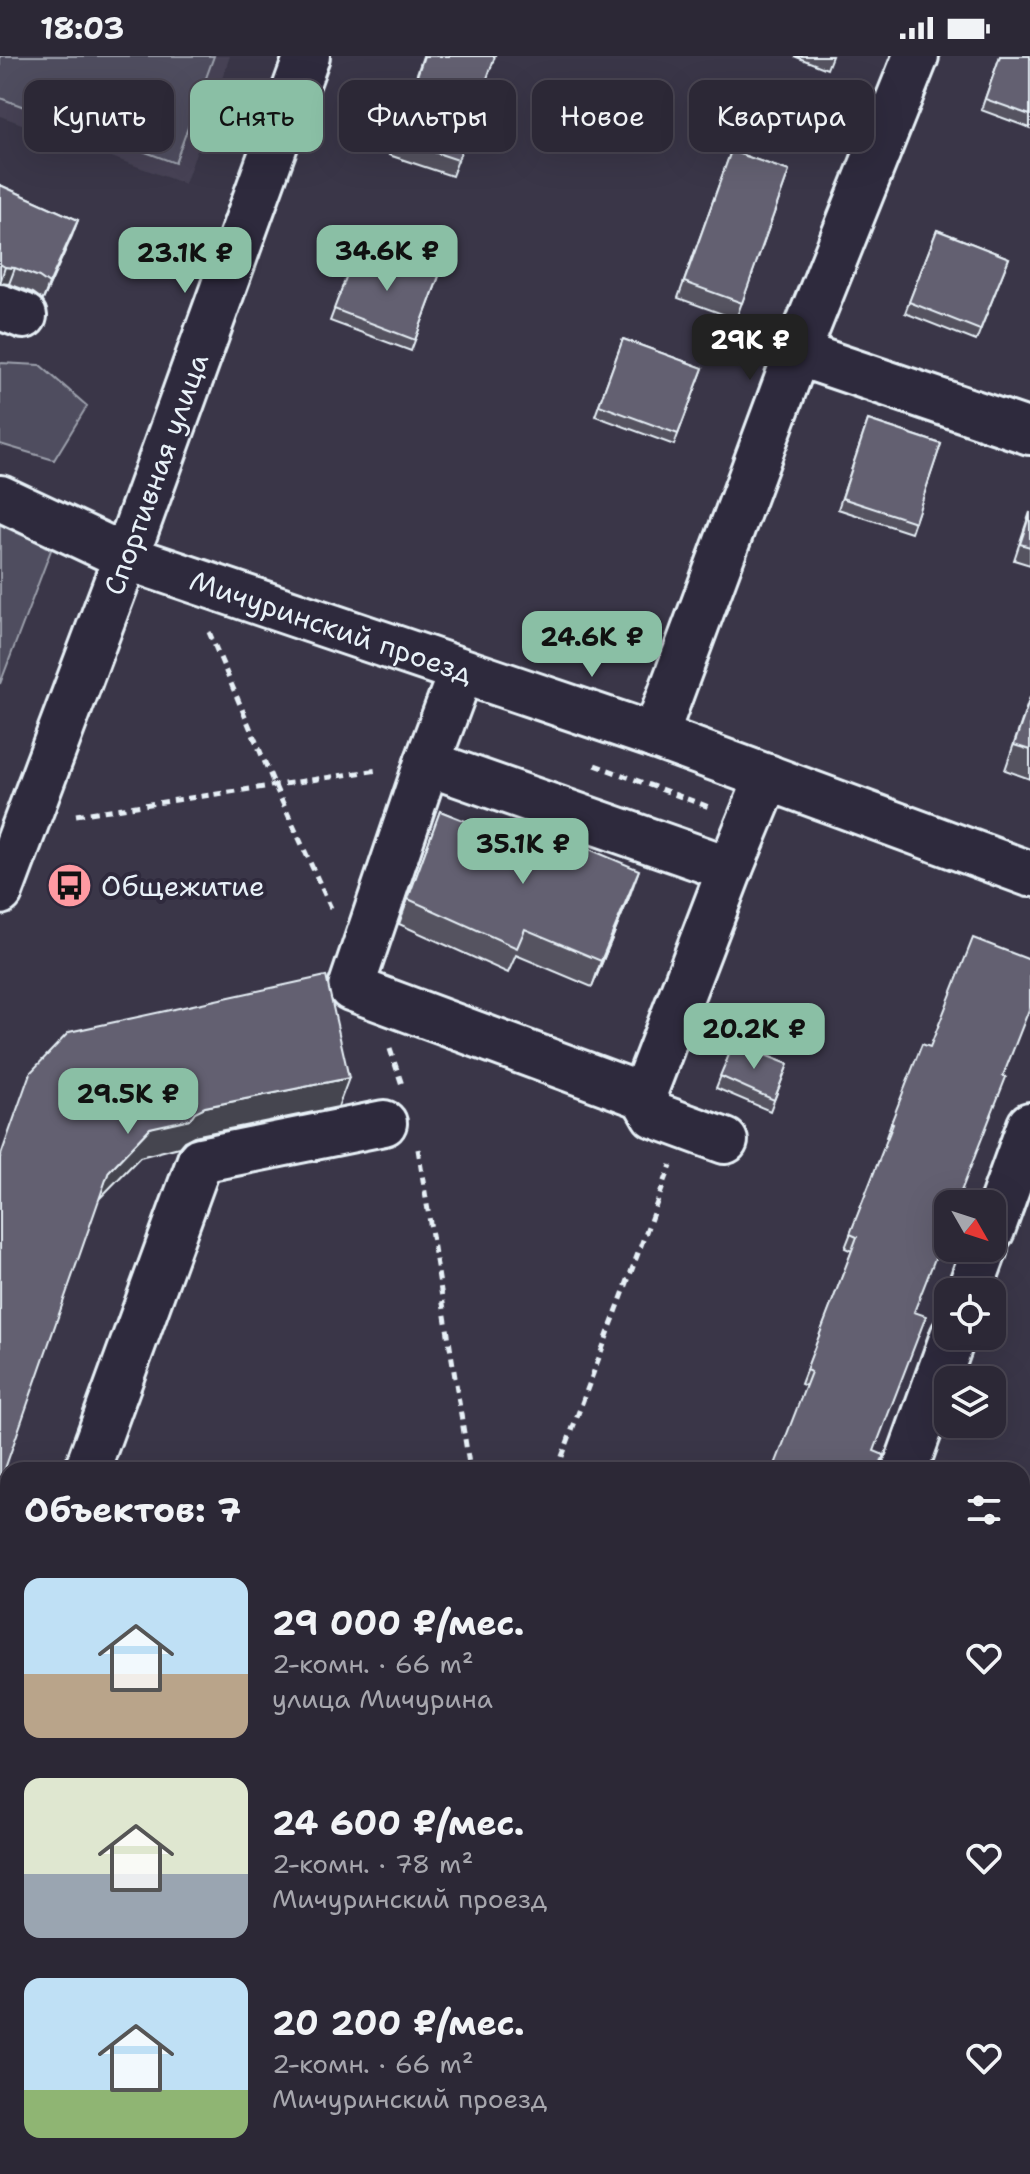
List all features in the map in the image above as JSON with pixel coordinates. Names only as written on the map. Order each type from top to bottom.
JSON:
[{"type":"street","name":"Спортивная улица","points":[[0,892],[126,557],[307,56]]},
{"type":"street","points":[[655,736],[797,353],[916,56]]},
{"type":"street","points":[[797,353],[1030,432]]},
{"type":"street","name":"Мичуринский проезд","points":[[0,498],[126,557],[655,736],[1030,874]]},
{"type":"street","points":[[461,672],[427,763],[365,980],[643,1096],[654,1115],[705,1134]]},
{"type":"street","points":[[427,763],[730,869]]},
{"type":"street","points":[[643,1096],[768,777]]},
{"type":"street","points":[[90,1462],[200,1160],[401,1118]]},
{"type":"street","points":[[1006,1191],[1030,1125]]},
{"type":"street","points":[[908,1462],[948,1350]]},
{"type":"path","points":[[206,623],[275,786],[365,980],[401,1118],[468,1462]]},
{"type":"path","points":[[75,815],[427,763]]},
{"type":"path","points":[[561,1462],[705,1134]]},
{"type":"shaded area","points":[[0,56],[230,56],[222,80],[190,80],[190,152],[196,152],[185,184],[98,152],[174,152],[174,80],[24,80],[24,125],[0,116]]},
{"type":"shaded area","points":[[0,56],[214,56],[205,80],[190,80],[190,122],[175,163],[145,152],[174,152],[174,80],[24,80],[24,107],[0,98]]},
{"type":"shaded area","points":[[0,363],[40,365],[87,406],[54,460],[0,444]]},
{"type":"shaded area","points":[[0,520],[51,550],[0,684]]},
{"type":"building","points":[[424,56],[495,56],[486,80],[416,80]]},
{"type":"building","points":[[1000,56],[1030,56],[1030,115],[985,99]]},
{"type":"building","points":[[434,152],[461,152],[458,160]]},
{"type":"building","points":[[731,152],[789,171],[742,303],[684,282]]},
{"type":"building","points":[[0,185],[78,220],[49,284],[39,277],[0,264]]},
{"type":"building","points":[[937,230],[1009,258],[980,330],[909,302]]},
{"type":"building","points":[[358,246],[439,276],[415,340],[334,309]]},
{"type":"building","points":[[623,339],[703,368],[678,434],[599,405]]},
{"type":"building","points":[[868,420],[941,444],[915,522],[842,498]]},
{"type":"building","points":[[1030,514],[1030,547],[1020,544]]},
{"type":"building","points":[[1030,699],[1030,750],[1014,745]]},
{"type":"building","points":[[440,811],[524,844],[532,825],[639,870],[601,961],[525,929],[517,948],[408,899]]},
{"type":"building","points":[[973,938],[1030,960],[1030,1007],[962,1190],[934,1190],[934,1261],[914,1312],[926,1316],[874,1451],[884,1455],[881,1462],[776,1462],[811,1372],[806,1370],[857,1237],[850,1234],[922,1044],[930,1047]]},
{"type":"building","points":[[326,976],[349,1078],[205,1107],[190,1119],[150,1128],[109,1171],[7,1462],[0,1462],[0,1158],[30,1073],[69,1032]]},
{"type":"building","points":[[734,1043],[788,1064],[774,1100],[720,1076]]},
{"type":"place","name":"Общежитие","points":[[70,886]]}]
